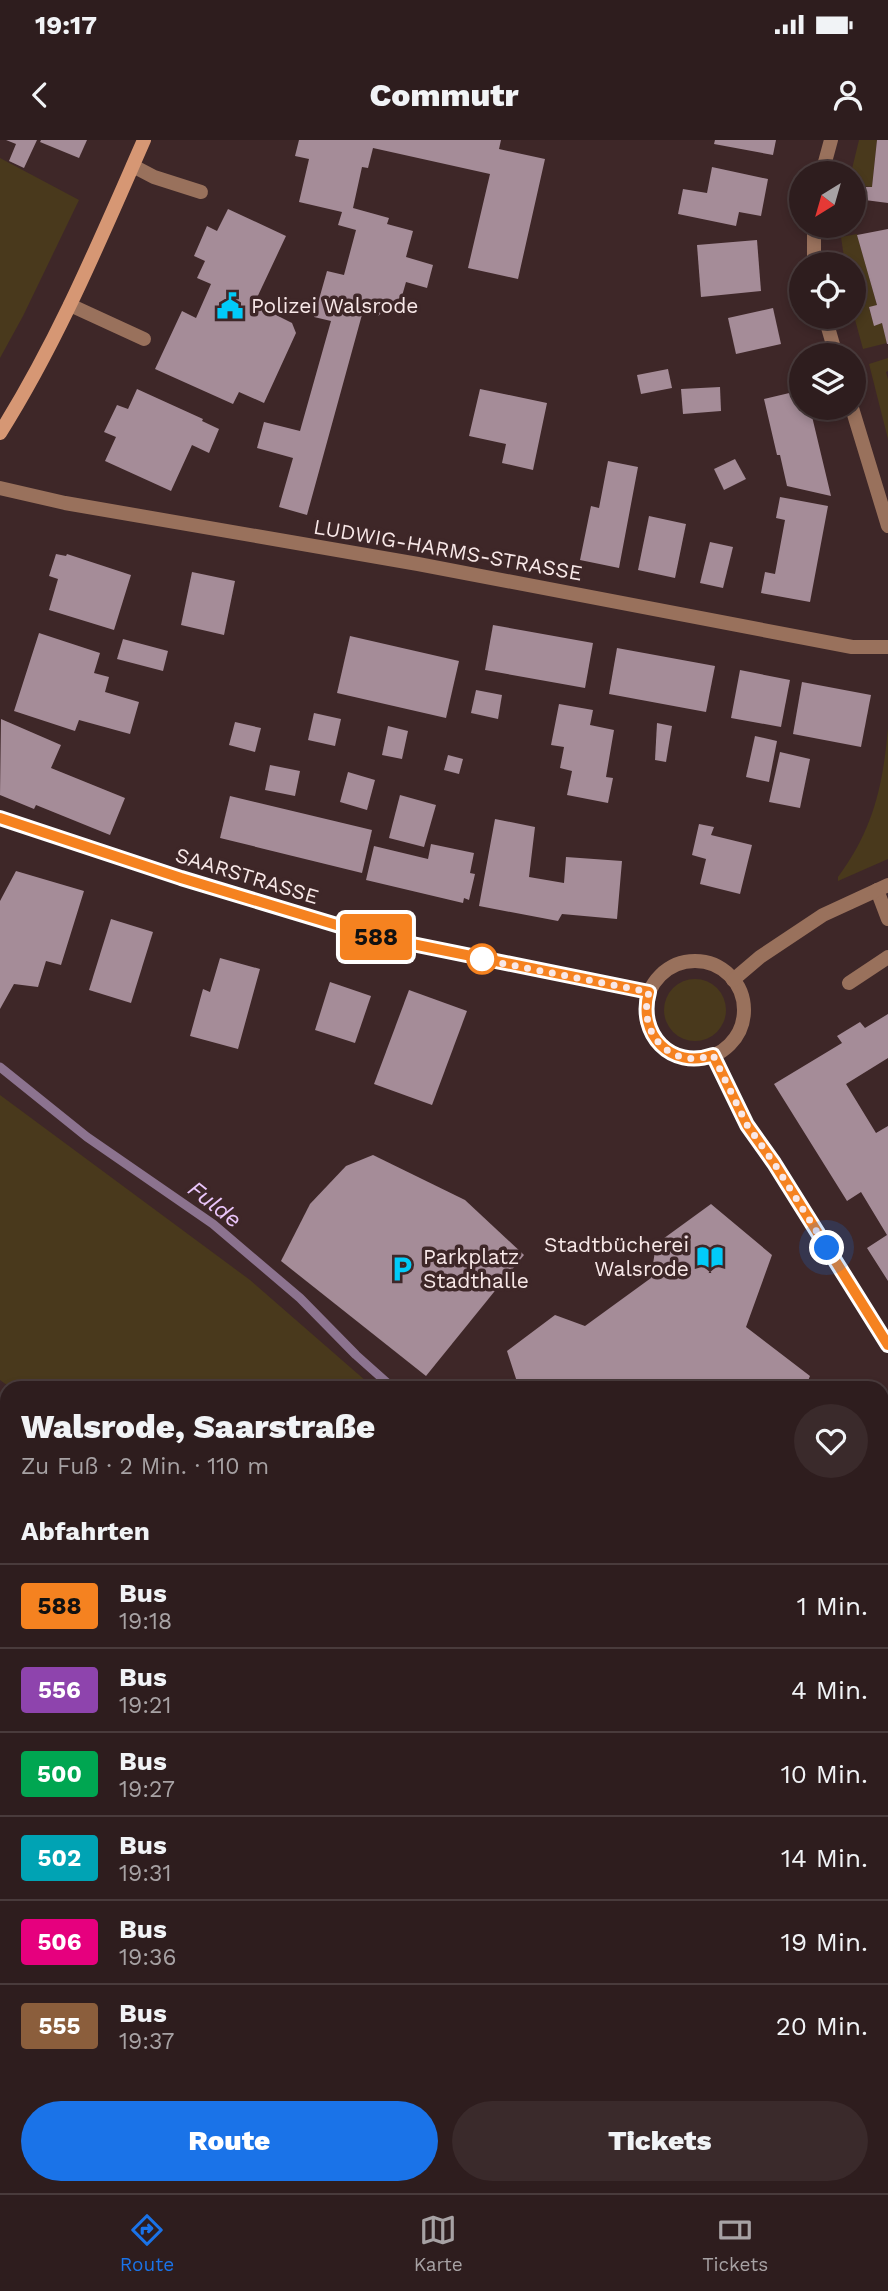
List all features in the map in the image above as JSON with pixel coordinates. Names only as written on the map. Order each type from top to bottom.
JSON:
[{"type":"main road","points":[[0,433],[26,392],[70,305],[144,140]]},
{"type":"street","points":[[825,161],[831,140]]},
{"type":"street","points":[[133,166],[154,177],[201,191]]},
{"type":"street","points":[[70,305],[144,339]]},
{"type":"street","points":[[856,420],[888,526]]},
{"type":"street","name":"LUDWIG-HARMS-STRASSE","points":[[0,488],[65,503],[418,564],[852,647],[888,647]]},
{"type":"street","name":"SAARSTRASSE","points":[[0,818],[181,878],[373,936],[649,992]]},
{"type":"street","points":[[733,980],[760,957],[823,915],[883,887],[888,919]]},
{"type":"street","points":[[849,983],[888,957]]},
{"type":"street","points":[[685,962],[705,962],[733,980],[743,1005],[741,1026],[731,1043],[723,1050],[694,1059],[684,1058],[658,1043],[648,1025],[646,1015],[649,992],[666,971],[685,962]]},
{"type":"street","points":[[713,1055],[747,1125],[774,1163],[888,1345]]},
{"type":"shaded area","points":[[859,140],[877,140],[872,187],[866,186],[866,161],[854,161]]},
{"type":"shaded area","points":[[0,158],[79,200],[0,358]]},
{"type":"shaded area","points":[[841,238],[858,238],[862,252],[843,252]]},
{"type":"shaded area","points":[[866,266],[877,305],[869,308],[874,325],[882,323],[887,343],[866,348],[866,343],[861,343],[858,329],[866,329]]},
{"type":"shaded area","points":[[888,358],[886,372],[888,439],[869,364]]},
{"type":"shaded area","points":[[888,728],[888,859],[838,881],[860,842],[874,807],[883,769]]},
{"type":"shaded area","points":[[695,979],[717,988],[726,1010],[717,1032],[695,1041],[673,1032],[664,1010],[673,988]]},
{"type":"shaded area","points":[[0,1095],[250,1280],[366,1381],[1,1381]]},
{"type":"building","points":[[6,140],[37,140],[24,168],[9,161],[16,144]]},
{"type":"building","points":[[87,140],[79,158],[40,142]]},
{"type":"building","points":[[299,140],[501,140],[499,149],[545,159],[518,279],[468,268],[490,174],[373,148],[368,168],[362,167],[353,208],[389,218],[387,224],[413,231],[406,257],[433,265],[427,288],[406,282],[402,296],[378,316],[363,311],[307,515],[279,507],[293,458],[257,448],[264,422],[300,431],[331,321],[314,317],[327,271],[344,275],[356,230],[338,225],[342,212],[299,202],[309,159],[295,156]]},
{"type":"building","points":[[715,140],[776,140],[773,155],[714,144]]},
{"type":"building","points":[[877,140],[888,140],[888,203],[866,200],[866,187],[872,187]]},
{"type":"building","points":[[712,167],[768,179],[761,216],[739,212],[736,226],[678,214],[683,189],[707,193]]},
{"type":"building","name":"Polizei Walsrode","points":[[228,209],[286,236],[254,304],[292,323],[296,333],[264,403],[239,392],[233,404],[155,369],[182,311],[196,318],[211,284],[197,278],[205,261],[194,256],[207,226],[217,231]]},
{"type":"building","points":[[888,229],[888,344],[882,323],[874,326],[869,307],[877,305],[866,266],[866,252],[862,252],[858,238],[866,238],[866,233]]},
{"type":"building","points":[[757,240],[761,291],[701,297],[697,245]]},
{"type":"building","points":[[773,308],[781,344],[736,354],[728,318]]},
{"type":"building","points":[[668,369],[672,388],[641,394],[637,375]]},
{"type":"building","points":[[720,387],[721,411],[683,414],[681,389]]},
{"type":"building","points":[[137,389],[219,429],[209,453],[192,445],[171,491],[105,461],[116,437],[104,432],[117,405],[128,409]]},
{"type":"building","points":[[480,389],[547,403],[533,470],[502,463],[506,444],[469,436]]},
{"type":"building","points":[[789,393],[789,420],[813,420],[831,496],[787,486],[764,399]]},
{"type":"building","points":[[735,459],[746,479],[724,490],[714,469]]},
{"type":"building","points":[[608,461],[638,467],[619,568],[580,560],[591,506],[599,508]]},
{"type":"building","points":[[780,497],[828,506],[810,602],[761,593],[765,572],[775,574],[785,520],[776,518]]},
{"type":"building","points":[[649,516],[686,524],[675,578],[638,570]]},
{"type":"building","points":[[710,542],[733,547],[723,588],[700,583]]},
{"type":"building","points":[[56,554],[67,554],[131,575],[114,630],[49,610],[58,579],[49,576]]},
{"type":"building","points":[[192,572],[235,581],[224,635],[181,625]]},
{"type":"building","points":[[493,625],[593,643],[585,688],[485,670]]},
{"type":"building","points":[[39,633],[100,653],[94,673],[109,677],[105,692],[139,702],[130,734],[79,720],[75,731],[14,711]]},
{"type":"building","points":[[350,636],[459,661],[446,718],[337,693]]},
{"type":"building","points":[[123,639],[168,651],[163,671],[117,659]]},
{"type":"building","points":[[617,648],[715,666],[706,712],[609,694]]},
{"type":"building","points":[[740,670],[790,680],[781,727],[731,718]]},
{"type":"building","points":[[802,682],[871,695],[861,747],[793,734]]},
{"type":"building","points":[[476,690],[502,695],[498,719],[471,713]]},
{"type":"building","points":[[559,704],[593,710],[590,725],[614,730],[606,777],[613,778],[608,803],[567,795],[572,771],[560,768],[564,747],[551,745]]},
{"type":"building","points":[[314,713],[341,719],[335,746],[308,740]]},
{"type":"building","points":[[1,719],[61,745],[51,768],[125,798],[110,835],[36,805],[34,809],[0,795]]},
{"type":"building","points":[[235,722],[261,728],[255,752],[229,745]]},
{"type":"building","points":[[657,723],[672,726],[666,762],[655,760]]},
{"type":"building","points":[[388,726],[408,731],[402,759],[382,755]]},
{"type":"building","points":[[755,736],[777,741],[769,782],[746,777]]},
{"type":"building","points":[[780,752],[810,759],[800,808],[769,802]]},
{"type":"building","points":[[448,755],[463,759],[459,774],[444,770]]},
{"type":"building","points":[[270,765],[300,771],[295,796],[265,790]]},
{"type":"building","points":[[348,772],[375,780],[367,810],[340,802]]},
{"type":"building","points":[[400,795],[436,805],[424,847],[389,838]]},
{"type":"building","points":[[230,796],[372,830],[362,873],[220,838]]},
{"type":"building","points":[[495,819],[535,827],[529,877],[564,883],[566,857],[622,861],[617,919],[562,914],[558,921],[479,906]]},
{"type":"building","points":[[699,824],[714,827],[711,835],[752,845],[740,894],[700,884],[706,859],[692,855]]},
{"type":"building","points":[[431,844],[474,853],[470,873],[475,874],[469,900],[464,898],[463,903],[366,880],[374,846],[428,859]]},
{"type":"building","points":[[16,871],[84,891],[61,965],[46,961],[38,987],[14,984],[0,1009],[0,901]]},
{"type":"building","points":[[111,919],[153,932],[131,1003],[89,990]]},
{"type":"building","points":[[220,958],[260,969],[238,1049],[190,1036],[203,989],[210,992]]},
{"type":"building","points":[[330,982],[371,996],[355,1043],[315,1030]]},
{"type":"building","points":[[409,990],[467,1011],[432,1105],[374,1084]]},
{"type":"building","points":[[888,1014],[888,1058],[846,1084],[876,1133],[888,1126],[888,1281],[867,1248],[887,1235],[861,1192],[847,1201],[774,1084],[842,1043],[837,1036],[860,1022],[865,1028]]},
{"type":"building","name":"Parkplatz Stadthalle","points":[[373,1155],[465,1200],[524,1255],[426,1376],[281,1261],[310,1204],[346,1166]]},
{"type":"building","points":[[711,1204],[772,1255],[746,1327],[810,1376],[808,1381],[517,1381],[507,1351],[555,1315],[585,1326],[651,1278],[656,1244]]},
{"type":"waterway","name":"Fulde","points":[[0,1067],[87,1137],[213,1224],[300,1298],[385,1381]]},
{"type":"bus line","name":"588","points":[[0,818],[181,878],[373,936],[649,992],[646,1015],[648,1025],[658,1043],[684,1058],[705,1058],[713,1055],[747,1125],[774,1163],[888,1345]]},
{"type":"place","name":"Polizei Walsrode","points":[[230,306]]},
{"type":"place","name":"Stadtbücherei Walsrode","points":[[710,1257]]},
{"type":"place","name":"Parkplatz Stadthalle","points":[[402,1269]]},
{"type":"route","points":[[482,959],[649,992],[646,1015],[648,1025],[658,1043],[684,1058],[705,1058],[713,1055],[747,1125],[827,1248]]}]
